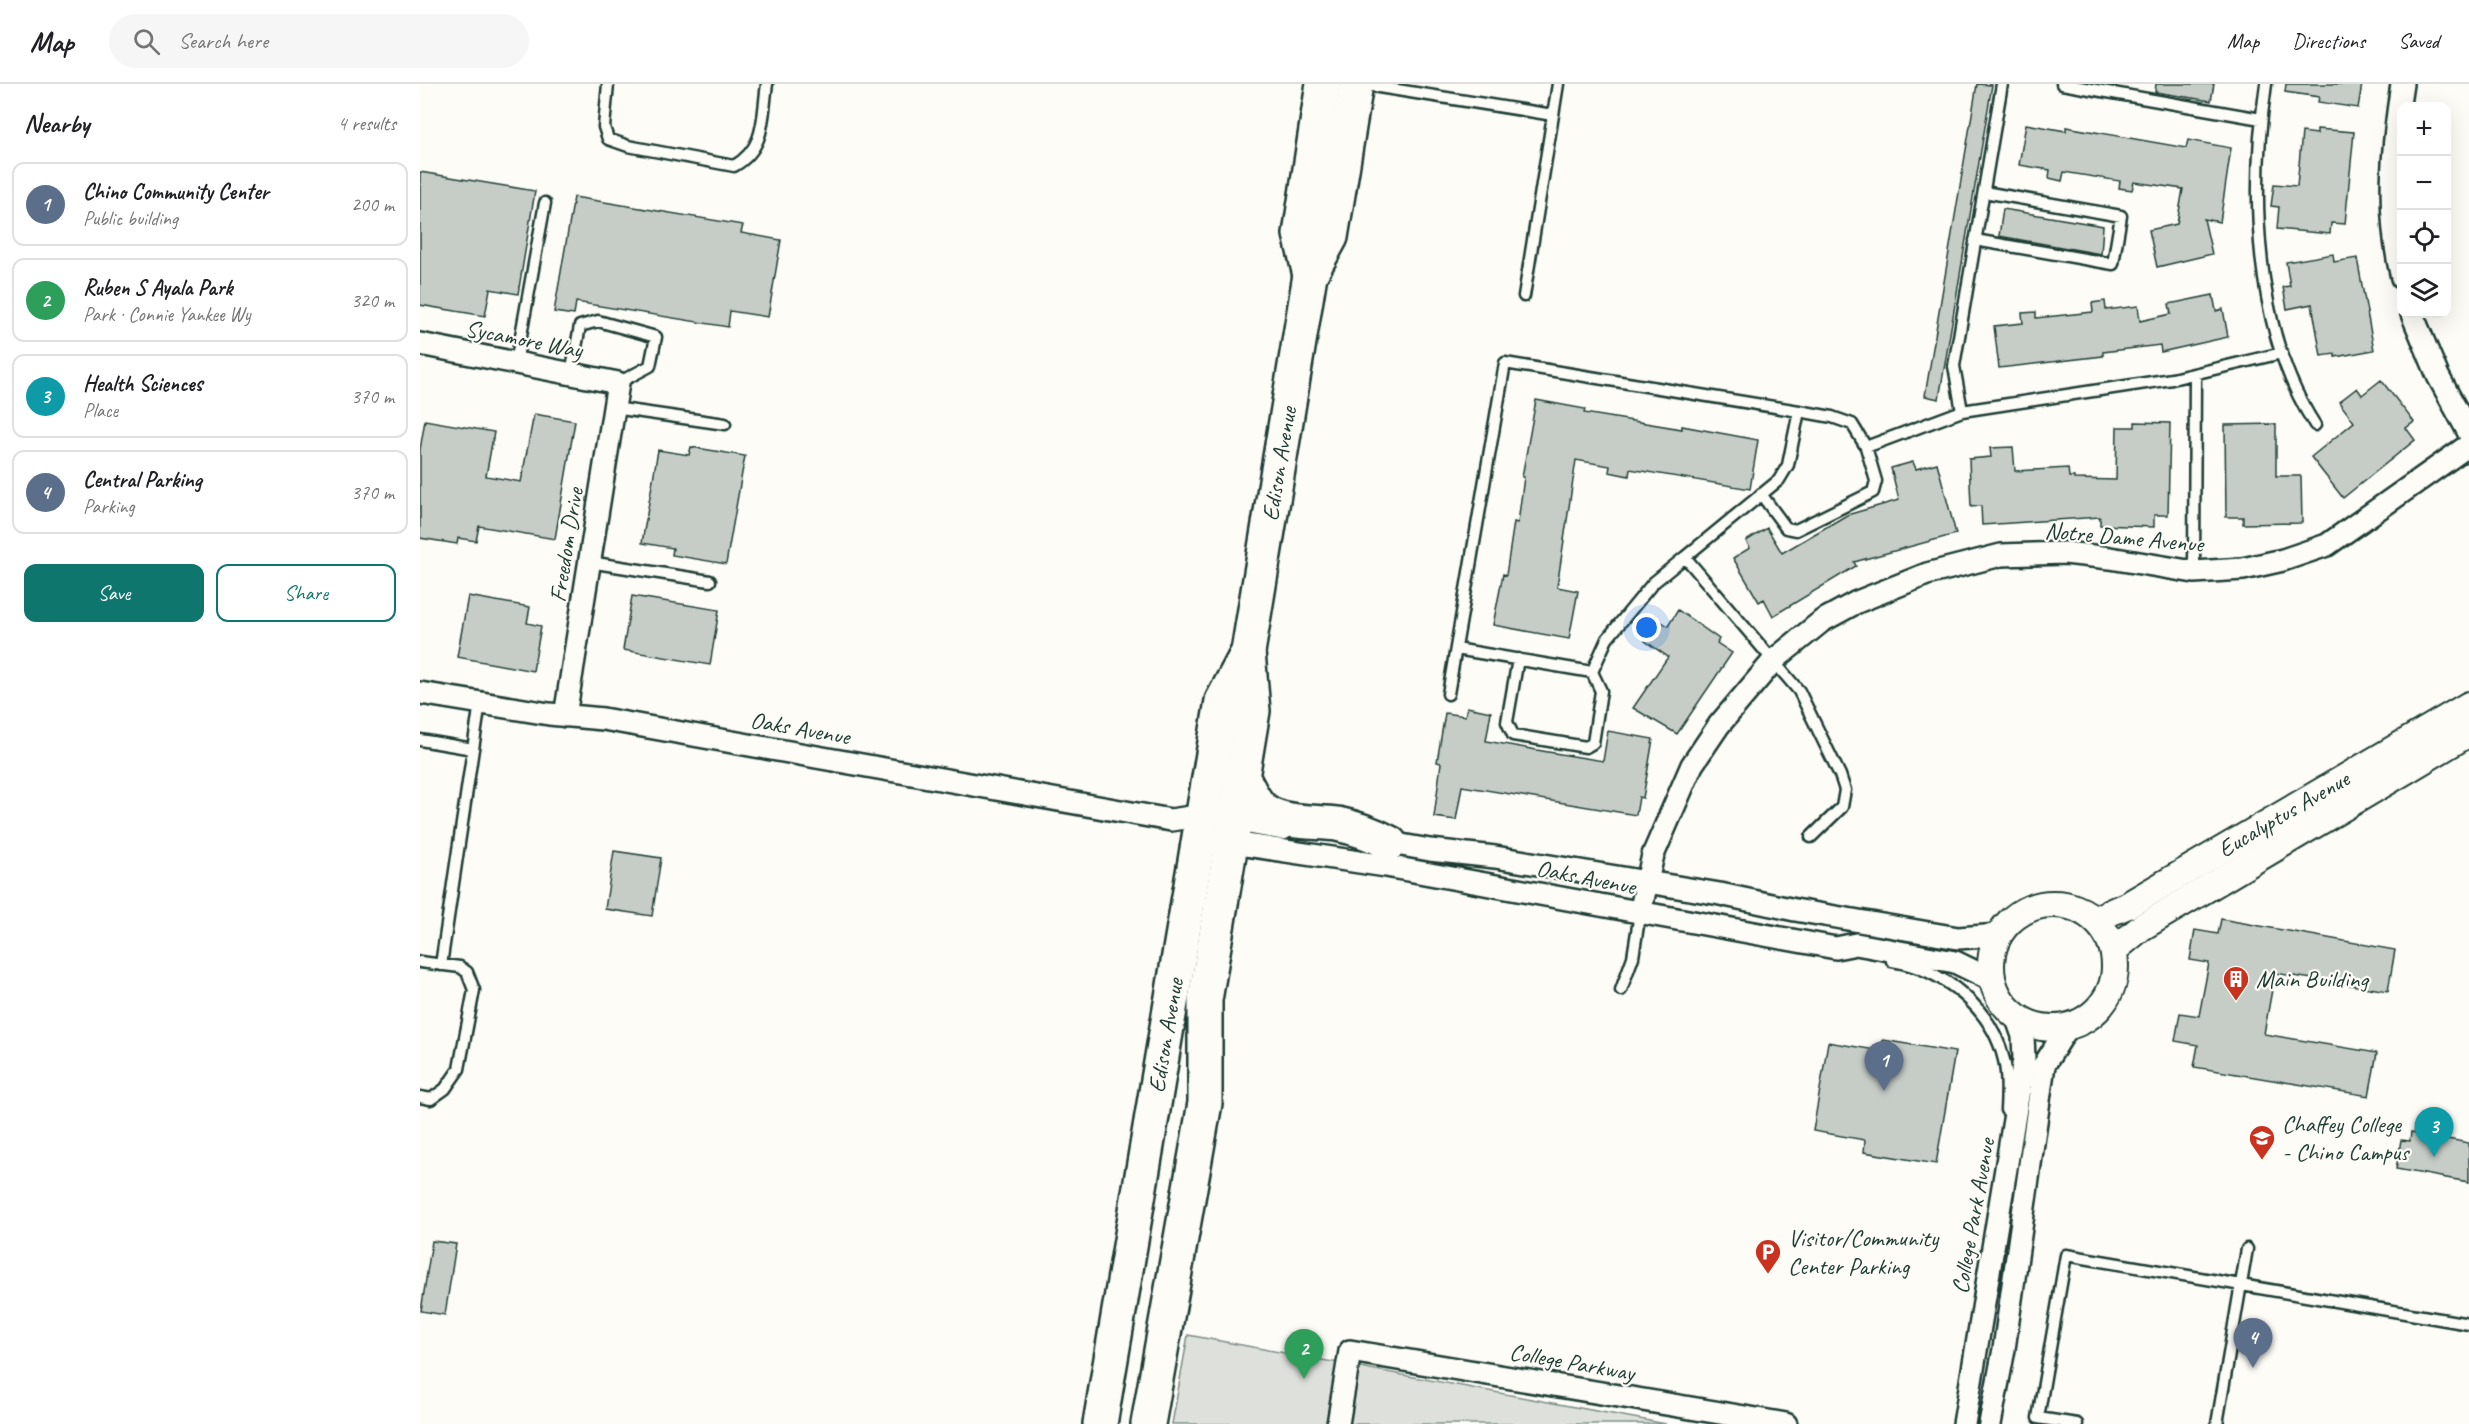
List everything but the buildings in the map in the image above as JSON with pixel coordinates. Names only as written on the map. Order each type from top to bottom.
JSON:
[{"type":"main road","name":"Edison Avenue","points":[[1310,275],[1300,234],[1323,84]]},
{"type":"main road","name":"Edison Avenue","points":[[1100,1424],[1217,829],[1241,775],[1253,711],[1248,652],[1310,275],[1331,237],[1358,84]]},
{"type":"main road","name":"Edison Avenue","points":[[1148,1424],[1205,1103],[1205,1000],[1217,829],[1222,701],[1248,652]]},
{"type":"main road","points":[[1241,775],[1256,801],[1264,810],[1278,817],[1338,824],[1367,831],[1390,843]]},
{"type":"street","points":[[2398,264],[2391,194],[2394,132],[2402,84]]},
{"type":"street","points":[[2414,318],[2438,375],[2469,434]]},
{"type":"street","name":"Sycamore Way","points":[[420,345],[618,383]]},
{"type":"street","name":"Freedom Drive","points":[[565,716],[618,383]]},
{"type":"street","name":"Notre Dame Avenue","points":[[1640,914],[1653,855],[1692,765],[1719,725],[1774,660],[1822,621],[1857,602],[1926,574],[2001,555],[2065,553],[2194,572],[2243,569],[2283,560],[2327,545],[2469,445]]},
{"type":"street","name":"Oaks Avenue","points":[[420,693],[565,716],[603,719],[1171,820],[1386,866],[1640,914],[1836,948],[1856,944],[1955,962],[1992,980]]},
{"type":"street","name":"Eucalyptus Avenue","points":[[2095,920],[2128,905],[2469,705]]},
{"type":"street","name":"Eucalyptus Avenue","points":[[2114,950],[2142,927],[2469,733]]},
{"type":"street","name":"Oaks Avenue","points":[[1217,829],[1366,845],[1390,843],[1495,857],[1958,938],[1999,934]]},
{"type":"street","points":[[2044,904],[2062,904],[2080,909],[2095,920],[2106,933],[2114,950],[2115,970],[2111,989],[2101,1006],[2086,1019],[2068,1027],[2050,1029],[2032,1025],[2016,1017],[1997,994],[1992,980],[1992,956],[1999,934],[2011,920],[2026,910],[2044,904]]},
{"type":"street","name":"College Park Avenue","points":[[1964,1424],[2024,1059],[2023,1036],[2016,1017]]},
{"type":"street","name":"College Park Avenue","points":[[1990,1424],[2004,1349],[2044,1065],[2068,1027]]},
{"type":"street","name":"College Parkway","points":[[1338,1424],[1350,1351],[1786,1424]]},
{"type":"lane","points":[[608,84],[604,127],[608,139],[628,146],[734,166],[748,158],[757,145],[768,84]]},
{"type":"lane","points":[[1358,84],[1553,116]]},
{"type":"lane","points":[[1524,296],[1558,84]]},
{"type":"lane","points":[[1962,411],[1954,366],[2002,84]]},
{"type":"lane","points":[[2062,84],[2260,119]]},
{"type":"lane","points":[[2266,84],[2260,119],[2256,199],[2259,244],[2282,353],[2301,404],[2315,425]]},
{"type":"lane","points":[[1975,240],[2112,264],[2121,216],[1984,192]]},
{"type":"lane","points":[[516,363],[545,203]]},
{"type":"lane","points":[[571,374],[580,326],[598,321],[656,337],[650,366],[618,383]]},
{"type":"lane","points":[[1866,447],[1962,411],[2195,375],[2282,353]]},
{"type":"lane","points":[[1448,694],[1505,363],[1832,417],[1851,424],[1866,447],[1876,481],[1873,492],[1796,530],[1786,528],[1761,494]]},
{"type":"lane","points":[[2194,572],[2195,375]]},
{"type":"lane","points":[[614,408],[725,424]]},
{"type":"lane","points":[[1518,659],[1507,722],[1513,735],[1586,747],[1593,743],[1601,691],[1592,672],[1606,639],[1653,583],[1779,480],[1788,465],[1799,411]]},
{"type":"lane","points":[[1685,557],[1799,691],[1840,775],[1845,790],[1842,807],[1811,837]]},
{"type":"lane","points":[[590,562],[710,581]]},
{"type":"lane","points":[[1456,650],[1592,672]]},
{"type":"lane","points":[[441,964],[480,703]]},
{"type":"lane","points":[[420,740],[473,749]]},
{"type":"lane","points":[[1621,990],[1633,957],[1640,914]]},
{"type":"lane","points":[[1836,948],[1921,968],[1948,982],[1973,1003],[1993,1032],[2004,1059],[2007,1086],[2006,1116],[1996,1178],[1999,1212]]},
{"type":"lane","points":[[420,962],[460,967],[467,972],[474,990],[459,1069],[445,1089],[431,1099],[420,1097]]},
{"type":"lane","points":[[2217,1424],[2247,1249]]},
{"type":"lane","points":[[2077,1424],[2038,1418],[2066,1255],[2469,1324]]},
{"type":"shaded area","points":[[1188,1335],[1666,1424],[1172,1424]]},
{"type":"place","name":"Main Building","points":[[2236,1002]]},
{"type":"place","name":"Chino Community Center","points":[[1884,1091]]},
{"type":"place","name":"Health Sciences","points":[[2434,1157]]},
{"type":"place","name":"Chaffey College - Chino Campus","points":[[2262,1161]]},
{"type":"place","name":"Visitor/Community Center Parking","points":[[1768,1275]]},
{"type":"place","name":"Central Parking","points":[[2253,1368]]},
{"type":"place","name":"Ruben S Ayala Park","points":[[1304,1379]]}]
